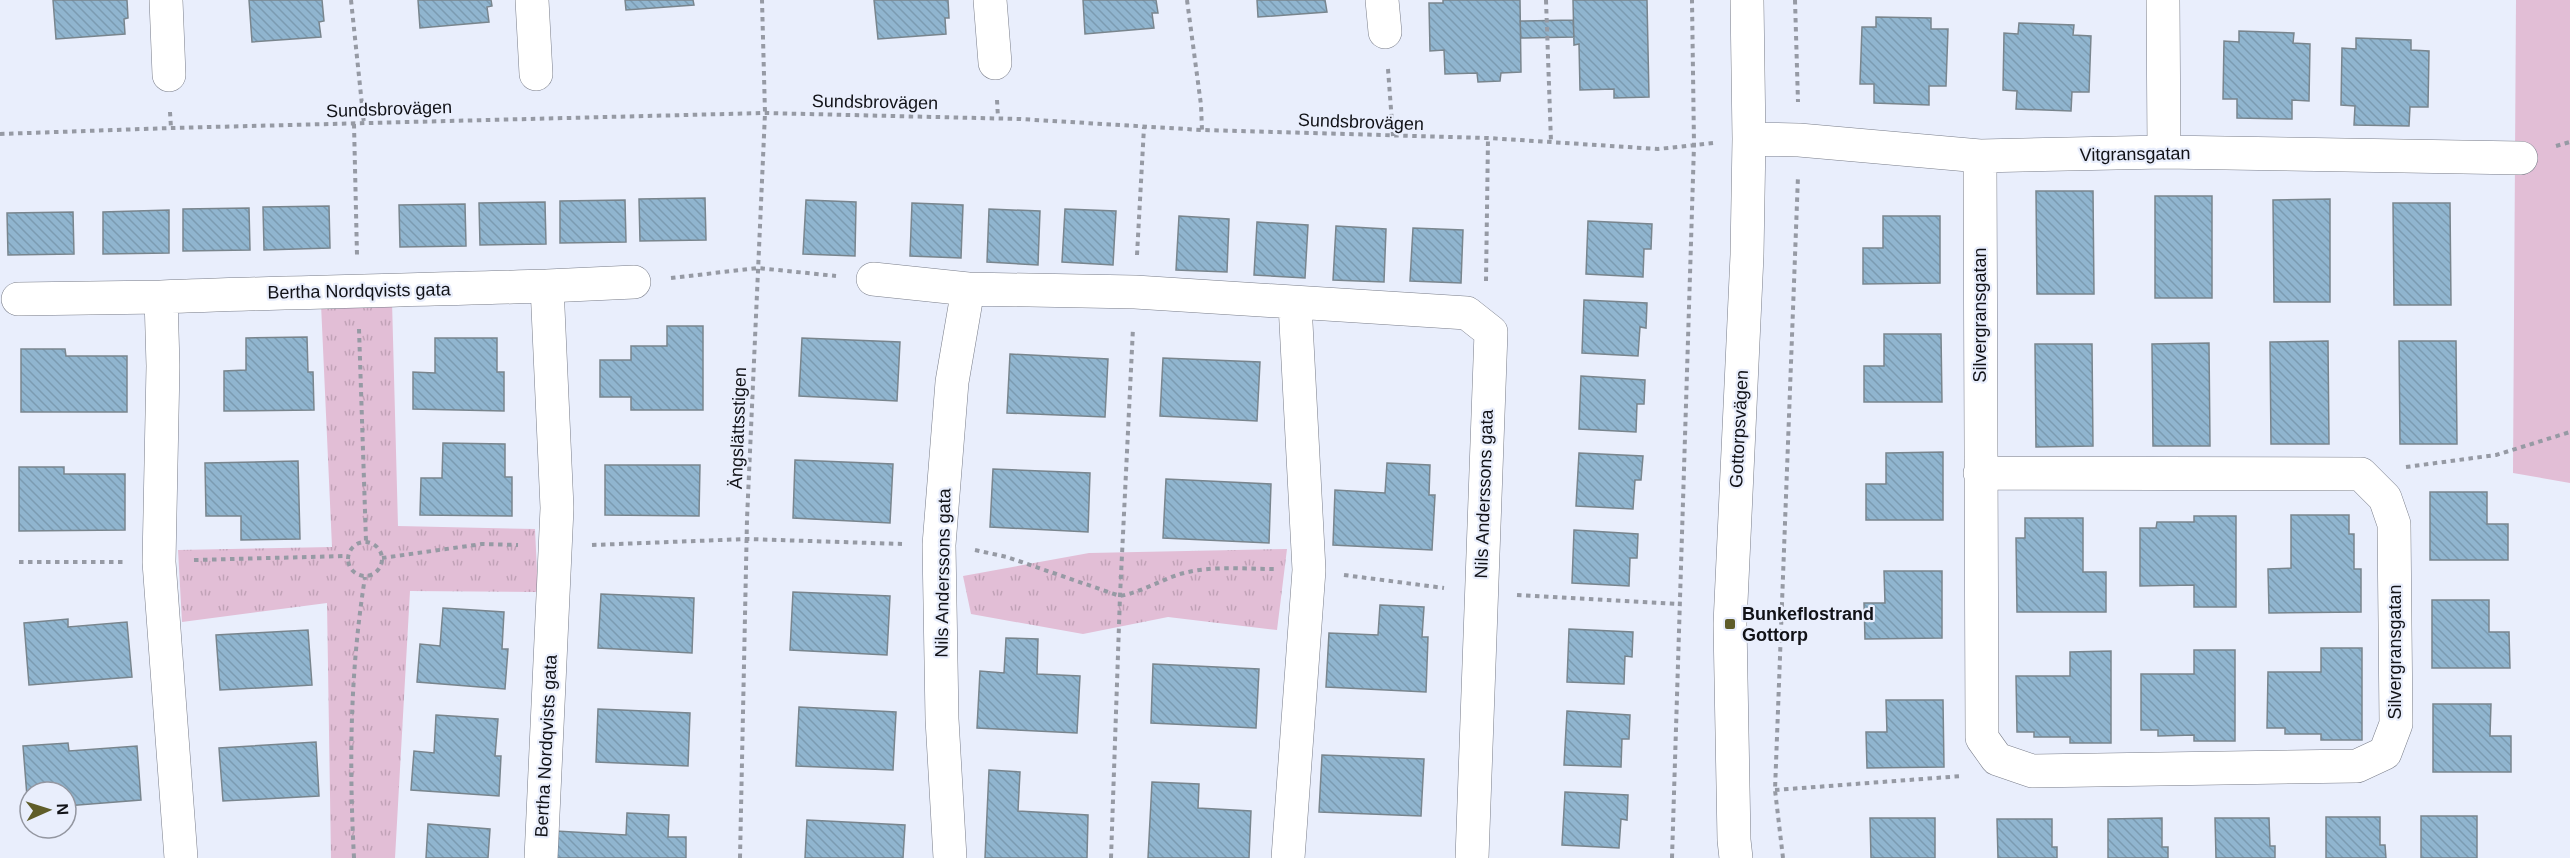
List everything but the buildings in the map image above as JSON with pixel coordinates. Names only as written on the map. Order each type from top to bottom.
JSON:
[{"type":"street","points":[[166,0],[169,75]]},
{"type":"street","points":[[532,0],[536,74]]},
{"type":"street","points":[[990,0],[995,63]]},
{"type":"street","points":[[1382,0],[1385,32]]},
{"type":"street","name":"Gottorpsvägen","points":[[1736,858],[1730,624],[1747,255],[1749,139],[1747,0]]},
{"type":"street","points":[[2163,0],[2164,152]]},
{"type":"street","name":"Vitgransgatan","points":[[1749,139],[1800,140],[1980,156],[2164,152],[2521,158]]},
{"type":"street","name":"Silvergransgatan","points":[[1980,156],[1982,738],[1998,759],[2032,771],[2357,766],[2385,753],[2396,724],[2394,524],[2385,498],[2361,474]]},
{"type":"street","points":[[873,279],[968,289],[1135,292],[1295,304],[1467,313],[1477,322]]},
{"type":"street","points":[[547,286],[634,282]]},
{"type":"street","name":"Bertha Nordqvists gata","points":[[18,299],[547,286],[557,508],[541,858]]},
{"type":"street","name":"Nils Anderssons gata","points":[[950,858],[942,719],[939,545],[952,382],[968,289]]},
{"type":"street","points":[[161,297],[163,366],[159,561],[181,858]]},
{"type":"street","points":[[1288,858],[1309,570],[1295,304]]},
{"type":"street","name":"Nils Anderssons gata","points":[[1472,858],[1491,332],[1477,322]]},
{"type":"street","points":[[1980,473],[2361,474]]},
{"type":"path","points":[[351,0],[364,124]]},
{"type":"path","name":"Ängslättsstigen","points":[[741,858],[747,538],[765,113],[762,0]]},
{"type":"path","points":[[1187,0],[1201,105],[1202,130]]},
{"type":"path","points":[[1546,0],[1551,142]]},
{"type":"path","points":[[1672,858],[1694,145],[1692,0]]},
{"type":"path","points":[[1783,858],[1775,790],[1800,140],[1795,0]]},
{"type":"path","points":[[1385,32],[1393,136]]},
{"type":"path","name":"Sundsbrovägen","points":[[0,134],[765,113],[1020,119],[1202,130],[1488,138],[1658,149],[1749,139]]},
{"type":"path","points":[[354,124],[366,541]]},
{"type":"path","points":[[1111,858],[1120,596],[1144,127]]},
{"type":"path","points":[[1477,322],[1487,277],[1488,138]]},
{"type":"path","points":[[634,282],[758,268],[873,279]]},
{"type":"path","points":[[2361,474],[2496,455],[2570,432]]},
{"type":"path","points":[[382,558],[482,544],[555,546],[747,538],[939,545],[969,548],[1007,557],[1120,596],[1136,593],[1177,575],[1209,568],[1309,570]]},
{"type":"path","points":[[366,541],[378,547],[382,558],[378,571],[365,577],[351,571],[346,556],[353,544],[366,541]]},
{"type":"path","points":[[19,562],[346,556]]},
{"type":"path","points":[[354,858],[351,788],[352,702],[355,636],[365,577]]},
{"type":"path","points":[[1775,790],[1973,775]]},
{"type":"green space","points":[[2516,0],[2570,0],[2570,483],[2513,473]]},
{"type":"green space","points":[[392,301],[398,526],[535,529],[538,592],[410,591],[395,858],[331,858],[327,603],[182,622],[178,550],[332,547],[321,304]]},
{"type":"green space","points":[[1287,549],[1277,630],[1168,617],[1083,634],[971,614],[963,576],[1089,553]]},
{"type":"place","name":"Bunkeflostrand Gottorp","points":[[1730,624]]}]
